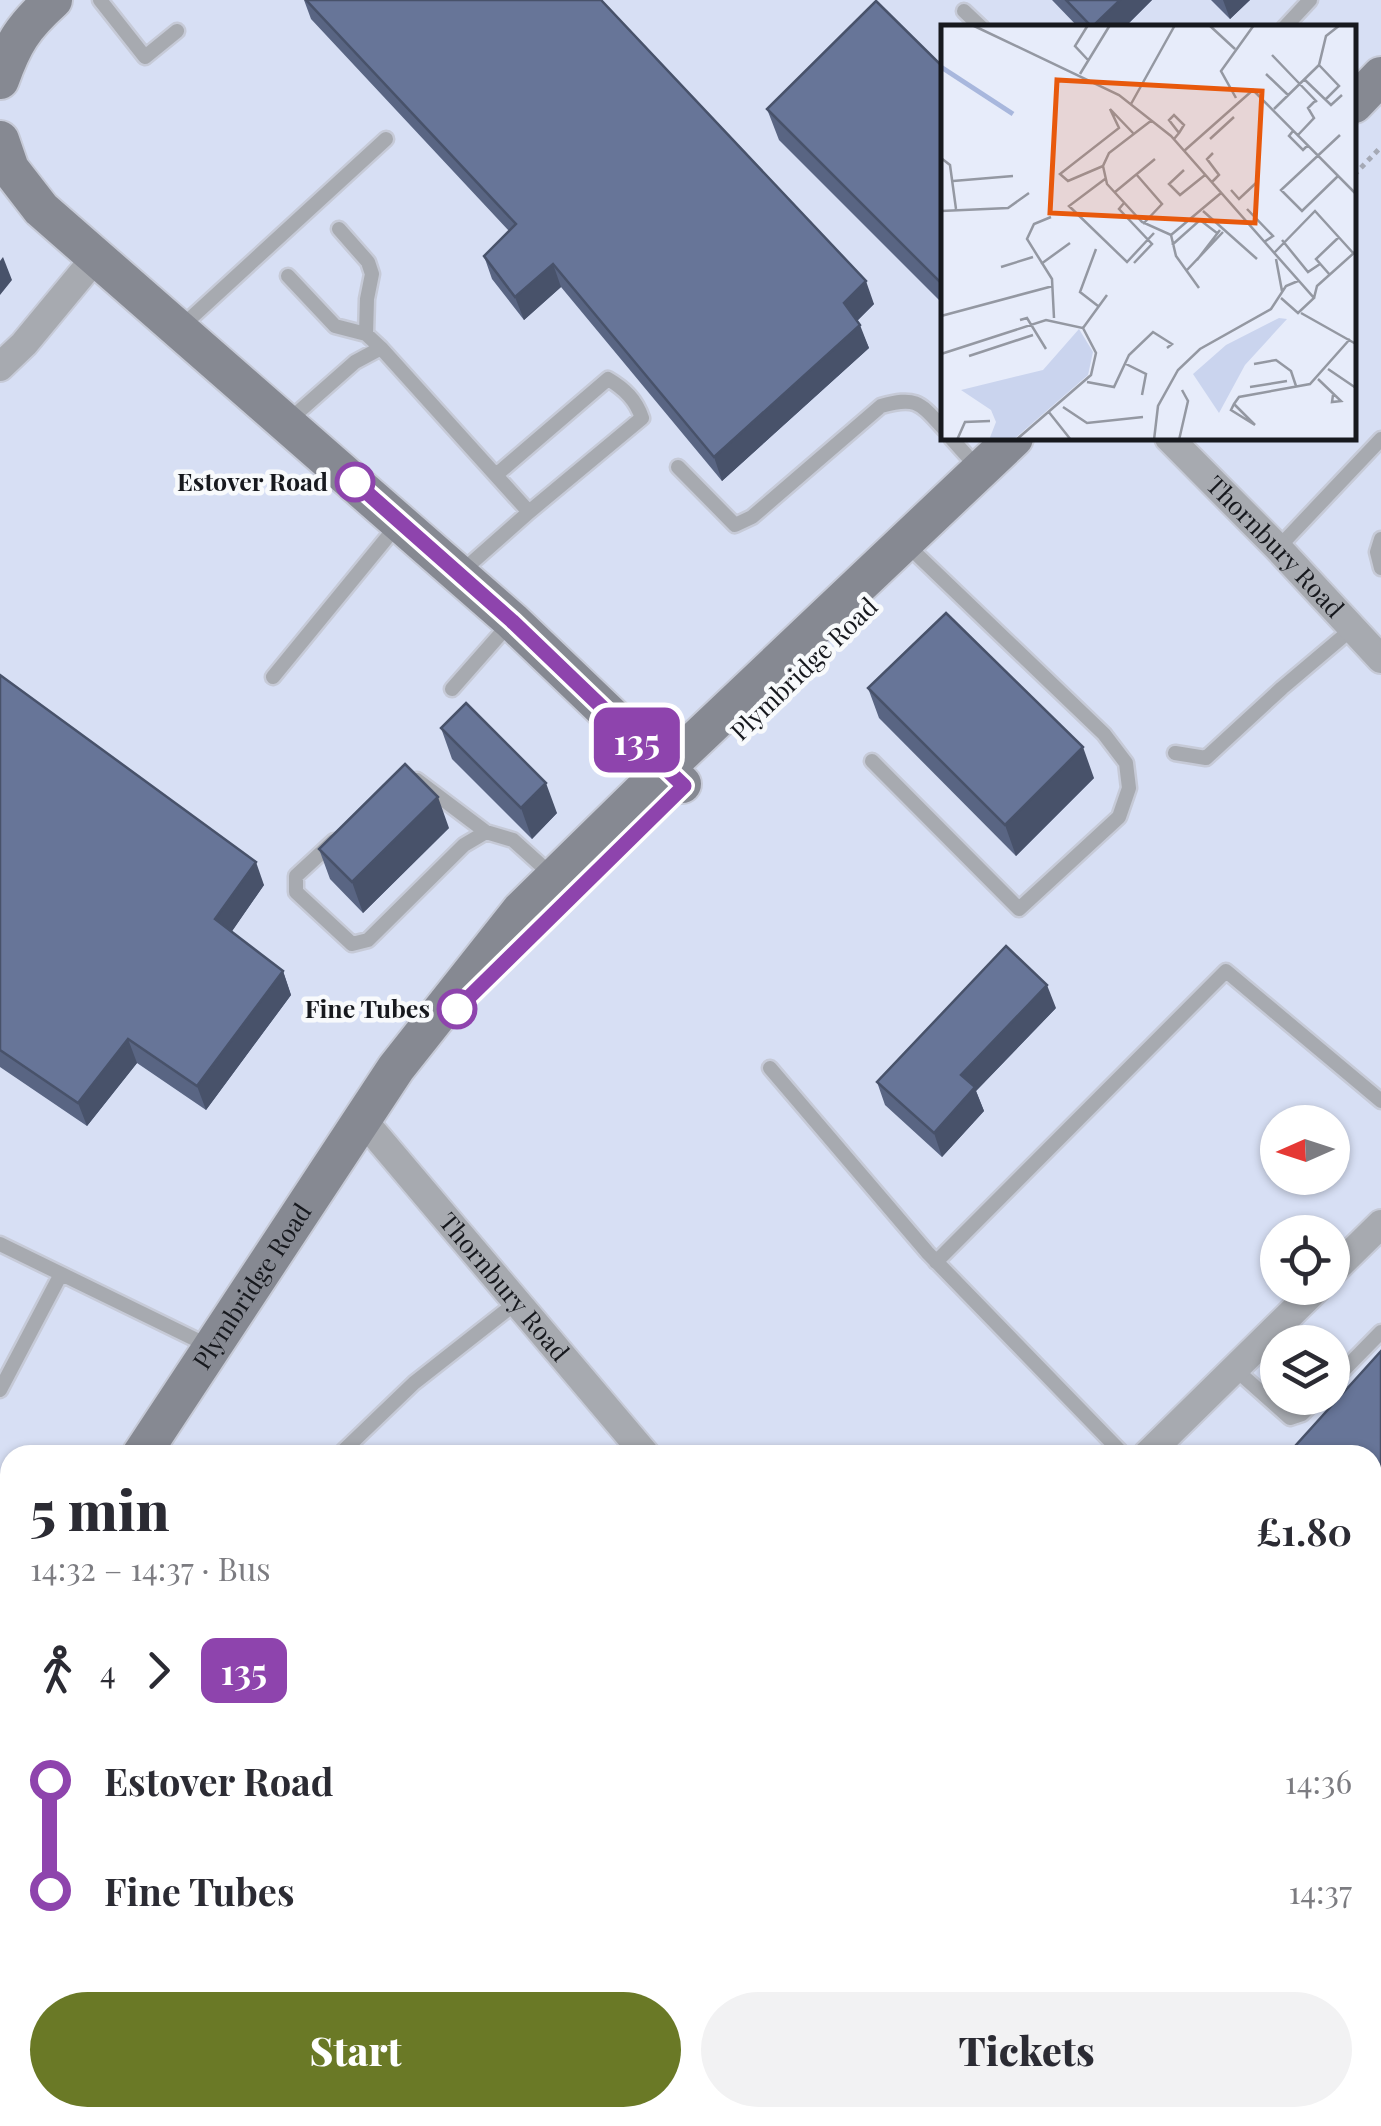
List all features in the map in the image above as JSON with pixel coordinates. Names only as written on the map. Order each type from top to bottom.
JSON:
[{"type":"main road","points":[[0,80],[13,44],[53,0]]},
{"type":"main road","points":[[1356,102],[1381,76]]},
{"type":"main road","points":[[1356,126],[1381,101]]},
{"type":"main road","points":[[0,140],[10,169],[41,209],[512,621],[675,777]]},
{"type":"main road","name":"Plymbridge Road","points":[[986,478],[1013,440]]},
{"type":"main road","name":"Plymbridge Road","points":[[396,1068],[675,777],[986,478],[1037,440]]},
{"type":"main road","name":"Plymbridge Road","points":[[147,1445],[396,1068],[521,910],[554,877],[675,777]]},
{"type":"street","points":[[0,366],[24,344],[96,258]]},
{"type":"street","name":"Thornbury Road","points":[[1172,440],[1381,659]]},
{"type":"street","name":"Thornbury Road","points":[[362,1119],[638,1445]]},
{"type":"street","points":[[1350,1254],[1381,1224]]},
{"type":"street","points":[[1157,1445],[1300,1305]]},
{"type":"lane","points":[[100,0],[144,57],[177,31]]},
{"type":"lane","points":[[1287,25],[1310,0]]},
{"type":"lane","points":[[964,10],[979,25]]},
{"type":"lane","points":[[178,330],[386,139]]},
{"type":"lane","points":[[340,229],[368,262],[372,274],[366,334]]},
{"type":"lane","points":[[288,276],[335,326],[366,334],[381,348],[528,512]]},
{"type":"lane","points":[[287,423],[355,362],[381,348]]},
{"type":"lane","points":[[458,574],[642,418],[638,407],[624,389],[608,379],[496,475]]},
{"type":"lane","points":[[678,467],[735,524],[752,517],[881,406],[901,400],[918,403],[941,426]]},
{"type":"lane","points":[[1278,548],[1381,439]]},
{"type":"lane","points":[[953,440],[986,478]]},
{"type":"lane","points":[[273,677],[400,522]]},
{"type":"lane","points":[[1381,539],[1381,568]]},
{"type":"lane","points":[[872,762],[1019,908],[1120,816],[1130,788],[1126,763],[1104,734],[912,549]]},
{"type":"lane","points":[[452,690],[512,621]]},
{"type":"lane","points":[[1175,752],[1206,758],[1352,628]]},
{"type":"lane","points":[[406,782],[417,780],[486,832],[513,840],[554,877]]},
{"type":"lane","points":[[339,836],[296,876],[296,892],[352,944],[368,940],[464,845],[486,832]]},
{"type":"lane","points":[[936,1262],[1226,971],[1381,1101]]},
{"type":"lane","points":[[770,1068],[936,1262],[1114,1445]]},
{"type":"lane","points":[[0,1244],[212,1347]]},
{"type":"lane","points":[[0,1390],[61,1274]]},
{"type":"lane","points":[[350,1445],[414,1383],[517,1302]]},
{"type":"lane","points":[[1350,1364],[1381,1332]]},
{"type":"lane","points":[[1235,1368],[1260,1391]]},
{"type":"path","points":[[1356,173],[1381,147]]},
{"type":"shaded area","points":[[0,0],[1381,0],[1381,1445],[0,1445]]},
{"type":"building","points":[[306,0],[601,0],[866,281],[844,303],[860,325],[714,457],[553,264],[515,297],[484,256],[516,224]]},
{"type":"building","points":[[1066,0],[1120,0],[1094,25]]},
{"type":"building","points":[[876,1],[941,65],[941,283],[767,109]]},
{"type":"building","points":[[946,613],[1083,747],[1005,825],[868,688]]},
{"type":"building","points":[[0,675],[256,862],[215,919],[283,971],[197,1086],[128,1039],[78,1103],[0,1050]]},
{"type":"building","points":[[466,703],[546,783],[521,808],[441,728]]},
{"type":"building","points":[[405,764],[438,797],[352,882],[319,849]]},
{"type":"building","points":[[1006,946],[1047,985],[961,1075],[975,1087],[934,1133],[877,1082]]},
{"type":"building","points":[[1381,1351],[1381,1445],[1296,1445],[1323,1415],[1350,1415],[1350,1385]]},
{"type":"bus line","name":"135","points":[[355,482],[512,621],[684,786],[457,1009]]},
{"type":"place","name":"Estover Road","points":[[355,482]]},
{"type":"place","name":"Fine Tubes","points":[[457,1009]]}]
